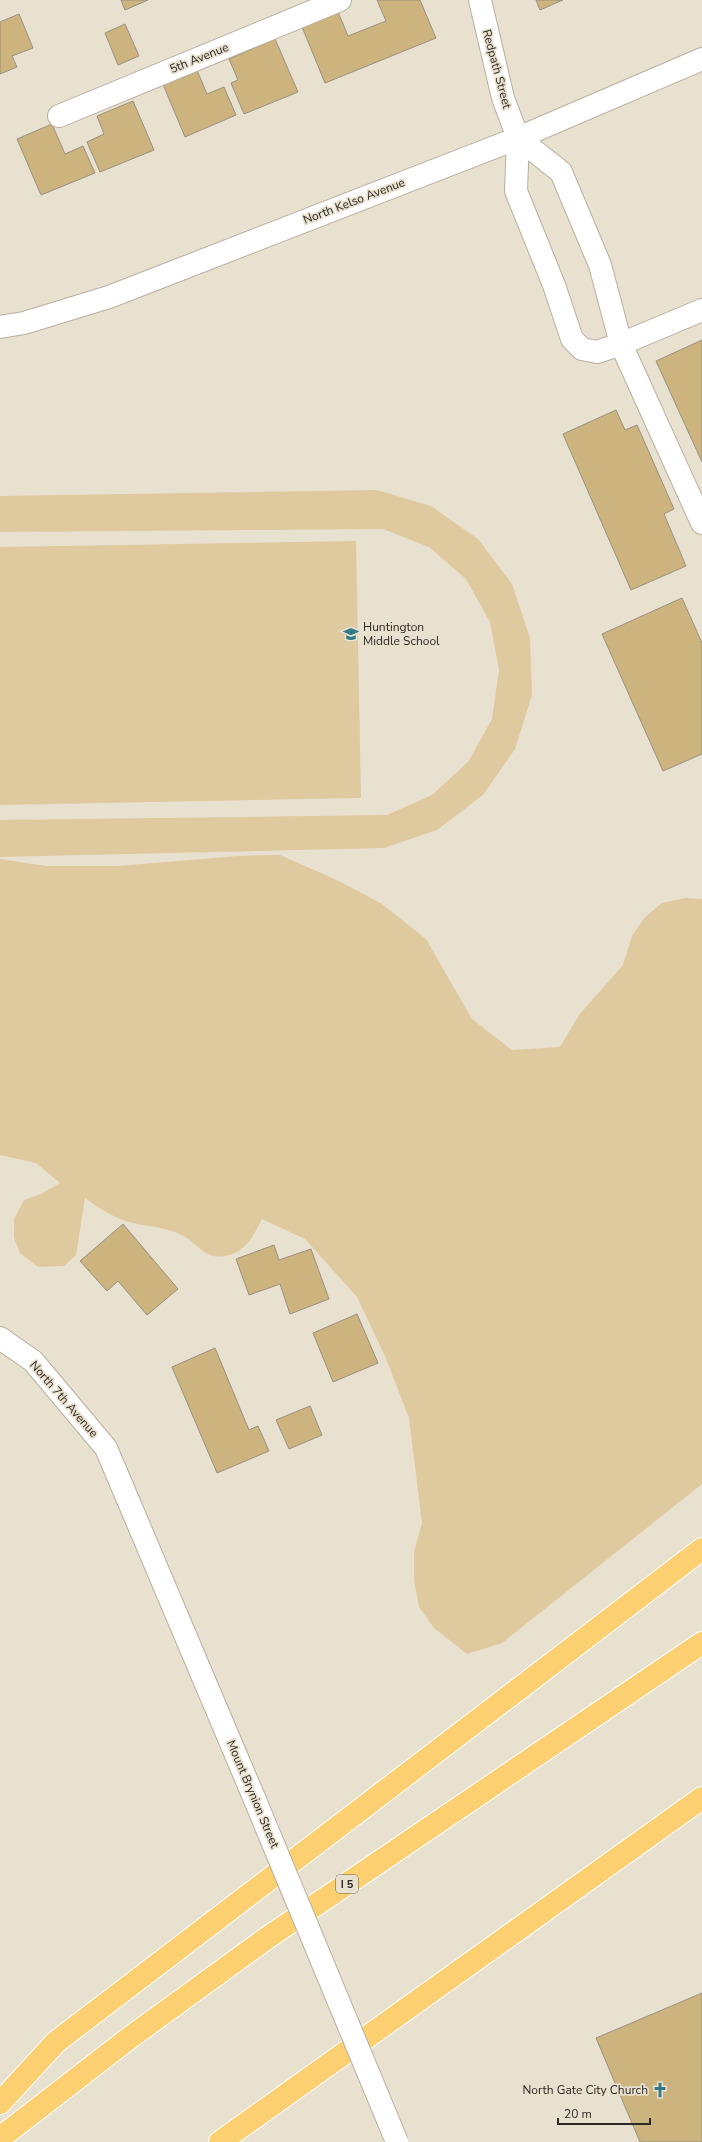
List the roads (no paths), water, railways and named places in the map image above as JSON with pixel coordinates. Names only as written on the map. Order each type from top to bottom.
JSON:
[{"type":"highway","points":[[0,2103],[56,2042],[702,1549]]},
{"type":"highway","name":"I 5","points":[[0,2138],[128,2038],[267,1938],[702,1643]]},
{"type":"highway","points":[[220,2142],[702,1798]]},
{"type":"street","name":"5th Avenue","points":[[59,116],[340,0]]},
{"type":"street","name":"Redpath Street","points":[[480,0],[503,98],[518,138]]},
{"type":"street","name":"North Kelso Avenue","points":[[0,327],[24,323],[109,297],[518,138],[702,59]]},
{"type":"street","points":[[518,138],[561,172],[600,265],[621,344],[702,523]]},
{"type":"street","points":[[518,138],[516,191],[554,285],[572,338],[582,349],[596,352],[621,344],[702,310]]},
{"type":"street","name":"North 7th Avenue","points":[[0,1338],[33,1361],[106,1448]]},
{"type":"street","name":"Mount Brynion Street","points":[[106,1448],[255,1800],[397,2142]]},
{"type":"place","name":"Huntington Middle School","points":[[351,634]]},
{"type":"place","name":"North Gate City Church","points":[[660,2090]]}]
